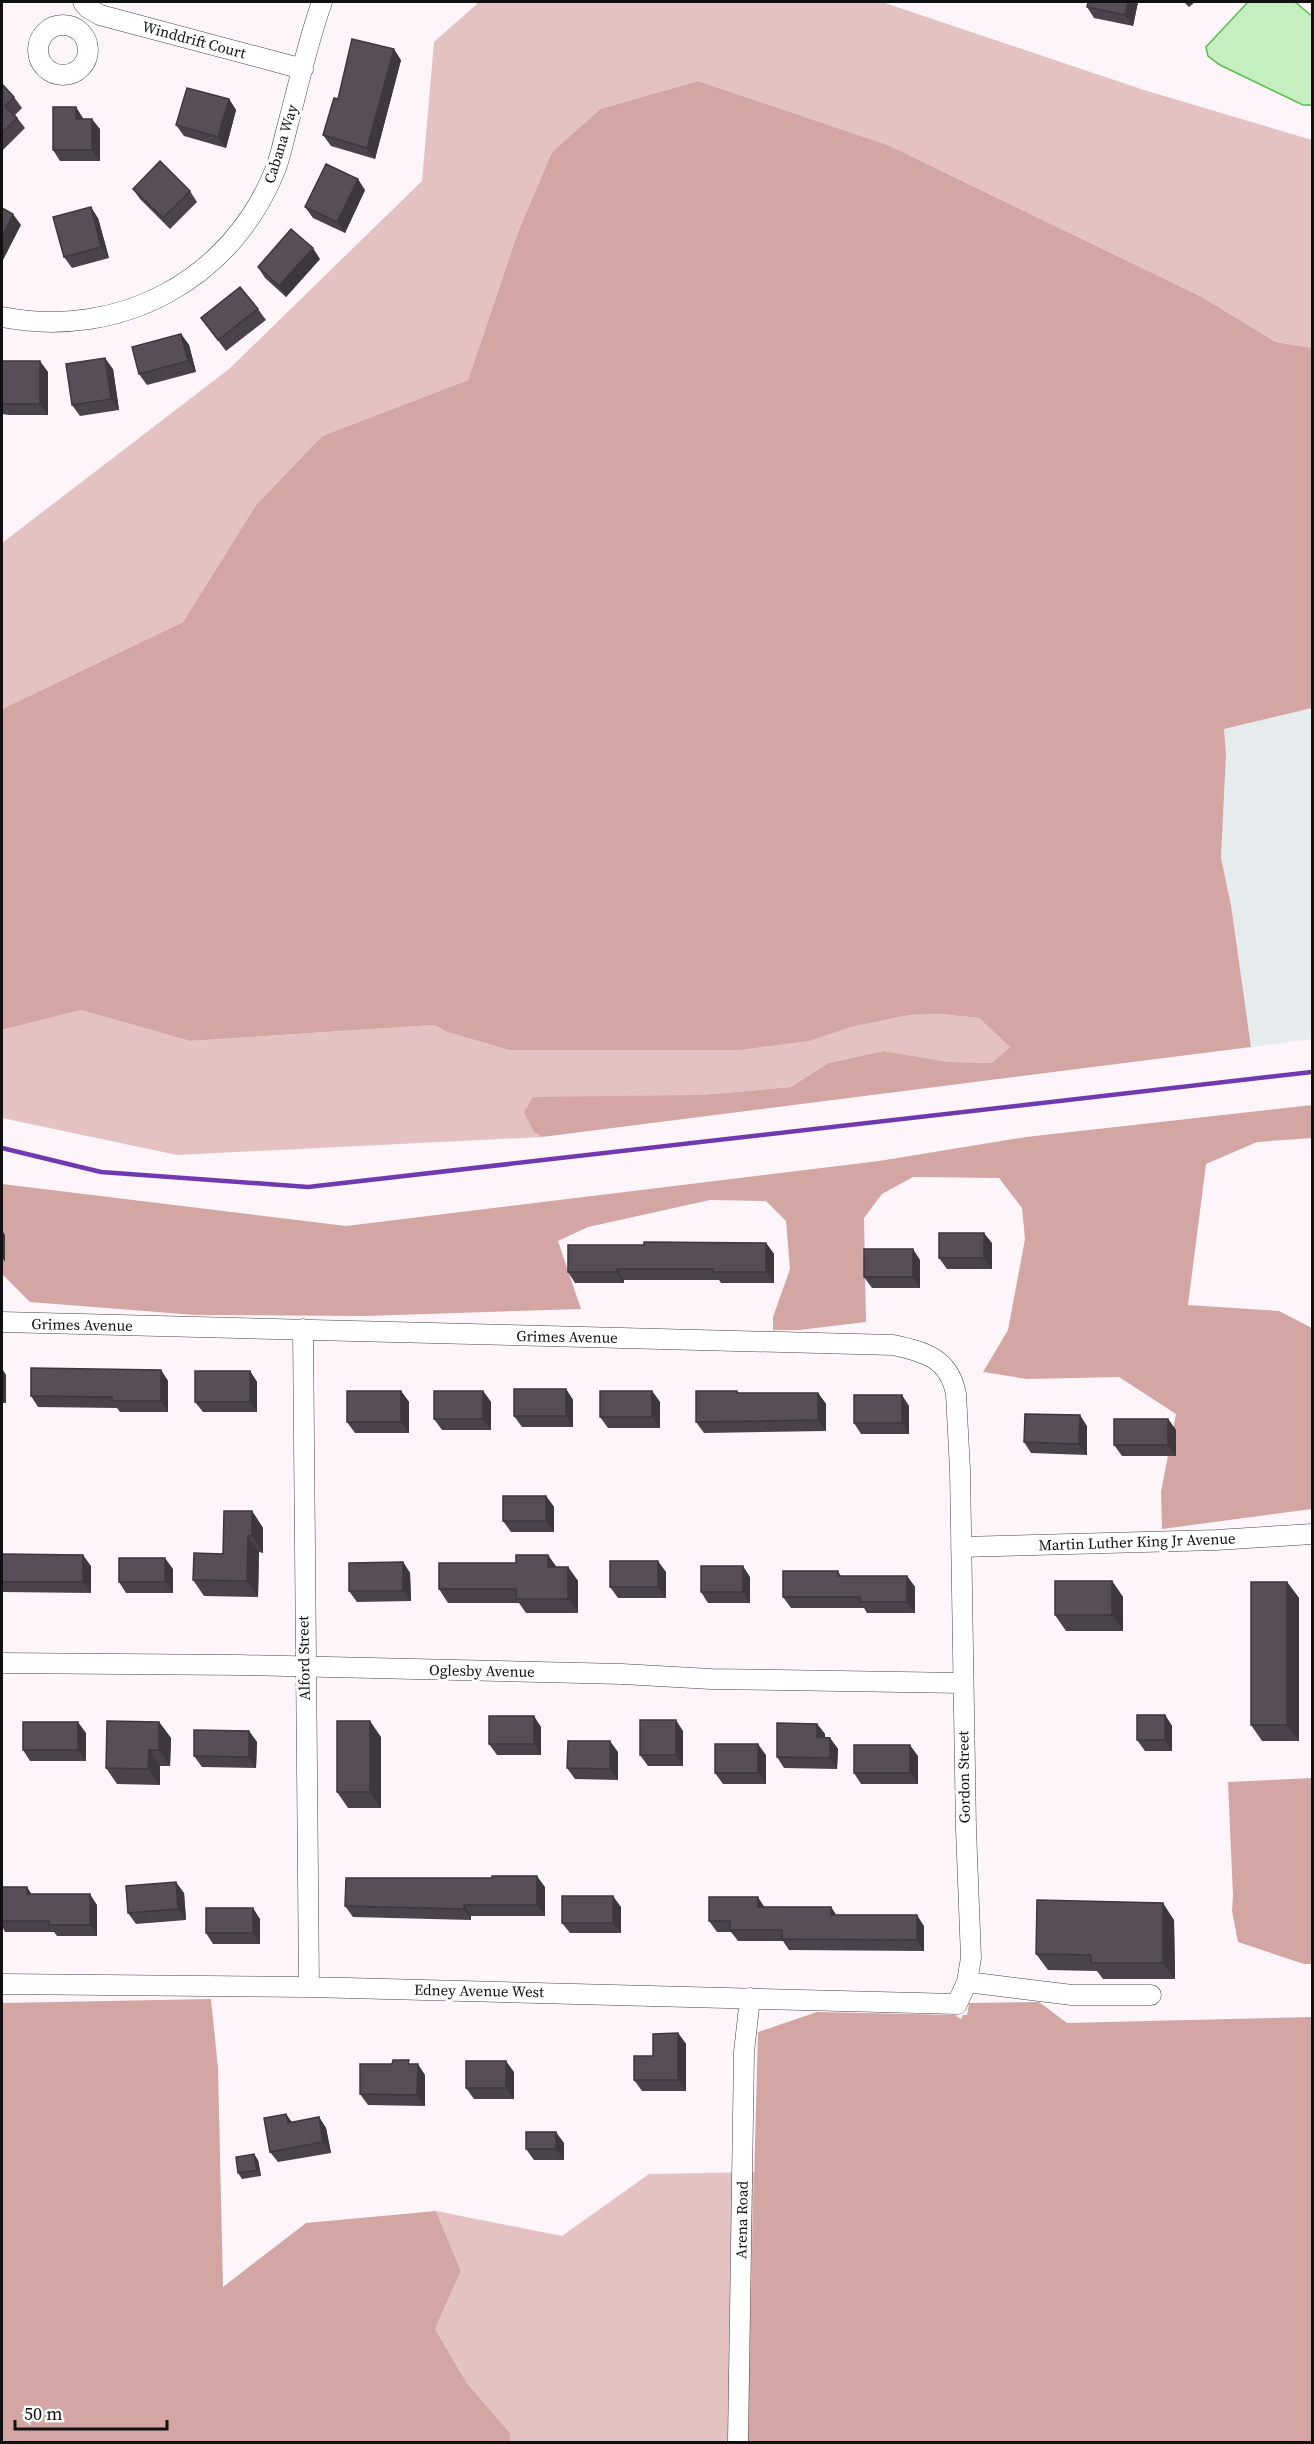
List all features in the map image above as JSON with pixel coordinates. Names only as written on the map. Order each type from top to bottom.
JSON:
[{"type":"street","name":"Cabana Way","points":[[2,317],[30,323],[57,323],[113,316],[160,297],[200,272],[237,236],[268,187],[277,165],[322,2]]},
{"type":"street","name":"Winddrift Court","points":[[75,28],[85,4],[100,15],[303,69]]},
{"type":"street","name":"Grimes Avenue","points":[[2,1322],[552,1338],[658,1338],[893,1345],[921,1351],[944,1365],[954,1384],[960,1470],[961,1547]]},
{"type":"street","name":"Alford Street","points":[[303,1329],[304,1667],[309,1987]]},
{"type":"street","name":"Martin Luther King Jr Avenue","points":[[961,1547],[1204,1540],[1312,1534]]},
{"type":"street","name":"Gordon Street","points":[[957,2004],[967,1982],[971,1958],[962,1683],[961,1547]]},
{"type":"street","name":"Oglesby Avenue","points":[[2,1663],[304,1667],[962,1683]]},
{"type":"street","points":[[967,1982],[1072,1995],[1151,1995]]},
{"type":"street","name":"Edney Avenue West","points":[[2,1984],[309,1987],[957,2004]]},
{"type":"street","name":"Arena Road","points":[[738,2442],[744,2052],[750,1998]]},
{"type":"shaded area","points":[[479,2],[882,2],[1144,90],[1312,140],[1312,348],[1276,342],[1202,297],[888,145],[698,81],[600,109],[552,152],[518,232],[468,380],[322,436],[256,505],[183,622],[2,709],[2,543],[229,369],[422,181],[434,42]]},
{"type":"shaded area","points":[[1248,2],[1295,2],[1312,16],[1312,105],[1303,105],[1220,65],[1208,56],[1206,47]]},
{"type":"shaded area","points":[[698,81],[888,145],[1202,297],[1276,342],[1312,348],[1312,708],[1224,729],[1226,754],[1221,858],[1231,905],[1251,1047],[542,1137],[534,1132],[524,1113],[533,1097],[701,1095],[791,1087],[828,1063],[884,1051],[949,1062],[992,1063],[1010,1047],[979,1018],[940,1014],[910,1015],[851,1027],[810,1041],[741,1050],[509,1050],[447,1032],[434,1025],[190,1041],[81,1010],[2,1030],[2,709],[183,622],[256,505],[322,436],[468,380],[518,232],[552,152],[600,109]]},
{"type":"shaded area","points":[[1312,708],[1312,1039],[1251,1047],[1231,905],[1221,858],[1226,754],[1224,729]]},
{"type":"shaded area","points":[[81,1010],[190,1041],[434,1025],[447,1032],[509,1050],[741,1050],[810,1041],[851,1027],[910,1015],[940,1014],[979,1018],[1010,1047],[993,1063],[949,1062],[884,1051],[828,1063],[791,1087],[701,1095],[534,1132],[542,1137],[177,1155],[2,1118],[2,1030]]},
{"type":"shaded area","points":[[1312,1105],[1312,1138],[1257,1142],[1206,1164],[1188,1305],[1279,1311],[1312,1328],[1312,1509],[1162,1529],[1161,1492],[1176,1414],[1119,1377],[1027,1379],[983,1372],[1008,1330],[1025,1239],[1022,1208],[999,1178],[913,1177],[882,1194],[864,1218],[866,1322],[799,1330],[773,1330],[773,1317],[790,1269],[786,1221],[766,1201],[710,1200],[588,1227],[558,1241],[581,1309],[364,1316],[195,1315],[30,1302],[2,1274],[2,1184],[346,1226],[879,1161],[1026,1137]]},
{"type":"shaded area","points":[[1312,1778],[1312,1964],[1304,1964],[1238,1942],[1232,1911],[1228,1782]]},
{"type":"shaded area","points":[[211,1999],[218,2068],[223,2287],[306,2223],[436,2211],[461,2271],[435,2329],[467,2383],[510,2433],[511,2442],[2,2442],[2,2003]]},
{"type":"shaded area","points":[[1039,2002],[1067,2023],[1312,2017],[1312,2442],[747,2442],[758,2032],[817,2012],[955,2015],[961,2019],[963,2015],[967,2015],[969,2003]]},
{"type":"shaded area","points":[[755,2172],[747,2442],[511,2442],[510,2433],[467,2383],[435,2329],[461,2271],[436,2211],[562,2236],[649,2174]]},
{"type":"building","points":[[1088,2],[1128,2],[1125,15],[1087,7]]},
{"type":"building","points":[[352,39],[394,49],[367,148],[323,135],[334,98],[338,99]]},
{"type":"building","points":[[2,84],[14,97],[5,106],[17,118],[2,133]]},
{"type":"building","points":[[187,88],[229,99],[218,137],[176,125]]},
{"type":"building","points":[[53,107],[76,107],[76,119],[92,119],[92,150],[53,150]]},
{"type":"building","points":[[160,161],[190,191],[163,218],[133,189]]},
{"type":"building","points":[[326,164],[358,179],[337,222],[305,207]]},
{"type":"building","points":[[91,207],[101,247],[64,257],[53,217]]},
{"type":"building","points":[[2,208],[13,214],[2,237]]},
{"type":"building","points":[[291,229],[313,248],[279,286],[258,267]]},
{"type":"building","points":[[240,287],[258,309],[218,340],[201,318]]},
{"type":"building","points":[[181,334],[188,361],[139,374],[132,347]]},
{"type":"building","points":[[105,358],[111,399],[72,405],[66,364]]},
{"type":"building","points":[[2,361],[40,361],[40,404],[2,404]]},
{"type":"building","points":[[939,1233],[984,1233],[984,1258],[939,1258]]},
{"type":"building","points":[[644,1242],[766,1243],[766,1272],[713,1272],[713,1269],[617,1269],[617,1272],[568,1272],[568,1245],[644,1245]]},
{"type":"building","points":[[864,1249],[913,1249],[913,1277],[864,1277]]},
{"type":"building","points":[[31,1368],[161,1370],[161,1401],[112,1401],[112,1397],[31,1396]]},
{"type":"building","points":[[195,1371],[250,1371],[250,1402],[195,1402]]},
{"type":"building","points":[[514,1389],[566,1389],[566,1416],[514,1416]]},
{"type":"building","points":[[347,1391],[401,1391],[401,1422],[347,1422]]},
{"type":"building","points":[[434,1391],[483,1391],[483,1419],[434,1419]]},
{"type":"building","points":[[600,1391],[652,1391],[652,1417],[600,1417]]},
{"type":"building","points":[[696,1391],[818,1393],[818,1420],[696,1422]]},
{"type":"building","points":[[854,1395],[902,1395],[902,1423],[854,1423]]},
{"type":"building","points":[[1025,1414],[1080,1415],[1079,1444],[1024,1442]]},
{"type":"building","points":[[1114,1419],[1168,1419],[1168,1445],[1114,1445]]},
{"type":"building","points":[[503,1496],[546,1496],[546,1521],[503,1521]]},
{"type":"building","points":[[224,1511],[252,1511],[252,1536],[248,1536],[247,1581],[193,1580],[194,1553],[223,1554]]},
{"type":"building","points":[[2,1554],[83,1555],[83,1582],[2,1582]]},
{"type":"building","points":[[516,1555],[548,1555],[548,1567],[568,1567],[568,1599],[516,1599],[516,1589],[439,1589],[439,1563],[516,1563]]},
{"type":"building","points":[[119,1558],[165,1558],[165,1582],[119,1582]]},
{"type":"building","points":[[610,1561],[658,1561],[658,1587],[610,1587]]},
{"type":"building","points":[[403,1562],[403,1591],[349,1591],[349,1563]]},
{"type":"building","points":[[701,1566],[743,1566],[743,1592],[701,1592]]},
{"type":"building","points":[[783,1571],[838,1571],[838,1576],[907,1576],[907,1602],[860,1602],[860,1597],[783,1597]]},
{"type":"building","points":[[1055,1581],[1112,1581],[1112,1615],[1055,1615]]},
{"type":"building","points":[[1251,1582],[1287,1582],[1287,1725],[1251,1725]]},
{"type":"building","points":[[1137,1715],[1165,1715],[1165,1740],[1137,1740]]},
{"type":"building","points":[[489,1716],[534,1716],[534,1744],[489,1744]]},
{"type":"building","points":[[640,1720],[676,1720],[676,1755],[640,1755]]},
{"type":"building","points":[[107,1721],[159,1722],[159,1750],[149,1750],[148,1769],[106,1768]]},
{"type":"building","points":[[337,1721],[370,1721],[370,1792],[337,1792]]},
{"type":"building","points":[[23,1722],[78,1722],[78,1750],[23,1750]]},
{"type":"building","points":[[777,1723],[817,1724],[817,1737],[830,1738],[830,1758],[777,1757]]},
{"type":"building","points":[[194,1730],[249,1731],[249,1757],[194,1756]]},
{"type":"building","points":[[568,1741],[610,1741],[610,1769],[567,1768]]},
{"type":"building","points":[[715,1744],[758,1744],[758,1773],[715,1773]]},
{"type":"building","points":[[854,1745],[910,1745],[910,1773],[854,1773]]},
{"type":"building","points":[[492,1876],[537,1876],[537,1905],[464,1905],[464,1909],[345,1906],[346,1878],[492,1878]]},
{"type":"building","points":[[176,1882],[178,1909],[128,1913],[126,1886]]},
{"type":"building","points":[[2,1887],[27,1887],[27,1894],[90,1894],[90,1925],[49,1925],[49,1921],[2,1921]]},
{"type":"building","points":[[562,1896],[613,1896],[613,1923],[562,1923]]},
{"type":"building","points":[[709,1897],[758,1897],[758,1907],[831,1907],[831,1915],[917,1915],[917,1940],[782,1939],[782,1930],[730,1930],[730,1921],[709,1921]]},
{"type":"building","points":[[1037,1900],[1163,1903],[1163,1963],[1091,1963],[1091,1955],[1036,1954]]},
{"type":"building","points":[[206,1908],[253,1908],[253,1933],[206,1933]]},
{"type":"building","points":[[678,2033],[678,2080],[634,2080],[634,2056],[653,2056],[653,2034]]},
{"type":"building","points":[[393,2060],[409,2060],[408,2064],[418,2064],[417,2095],[360,2094],[360,2064],[392,2064]]},
{"type":"building","points":[[466,2061],[506,2061],[506,2088],[466,2088]]},
{"type":"building","points":[[286,2114],[288,2123],[319,2117],[323,2142],[270,2152],[264,2118]]},
{"type":"building","points":[[526,2132],[556,2132],[556,2149],[526,2149]]},
{"type":"building","points":[[254,2154],[257,2170],[238,2173],[236,2157]]},
{"type":"railway","points":[[2,1148],[101,1172],[308,1187],[1312,1072]]}]
